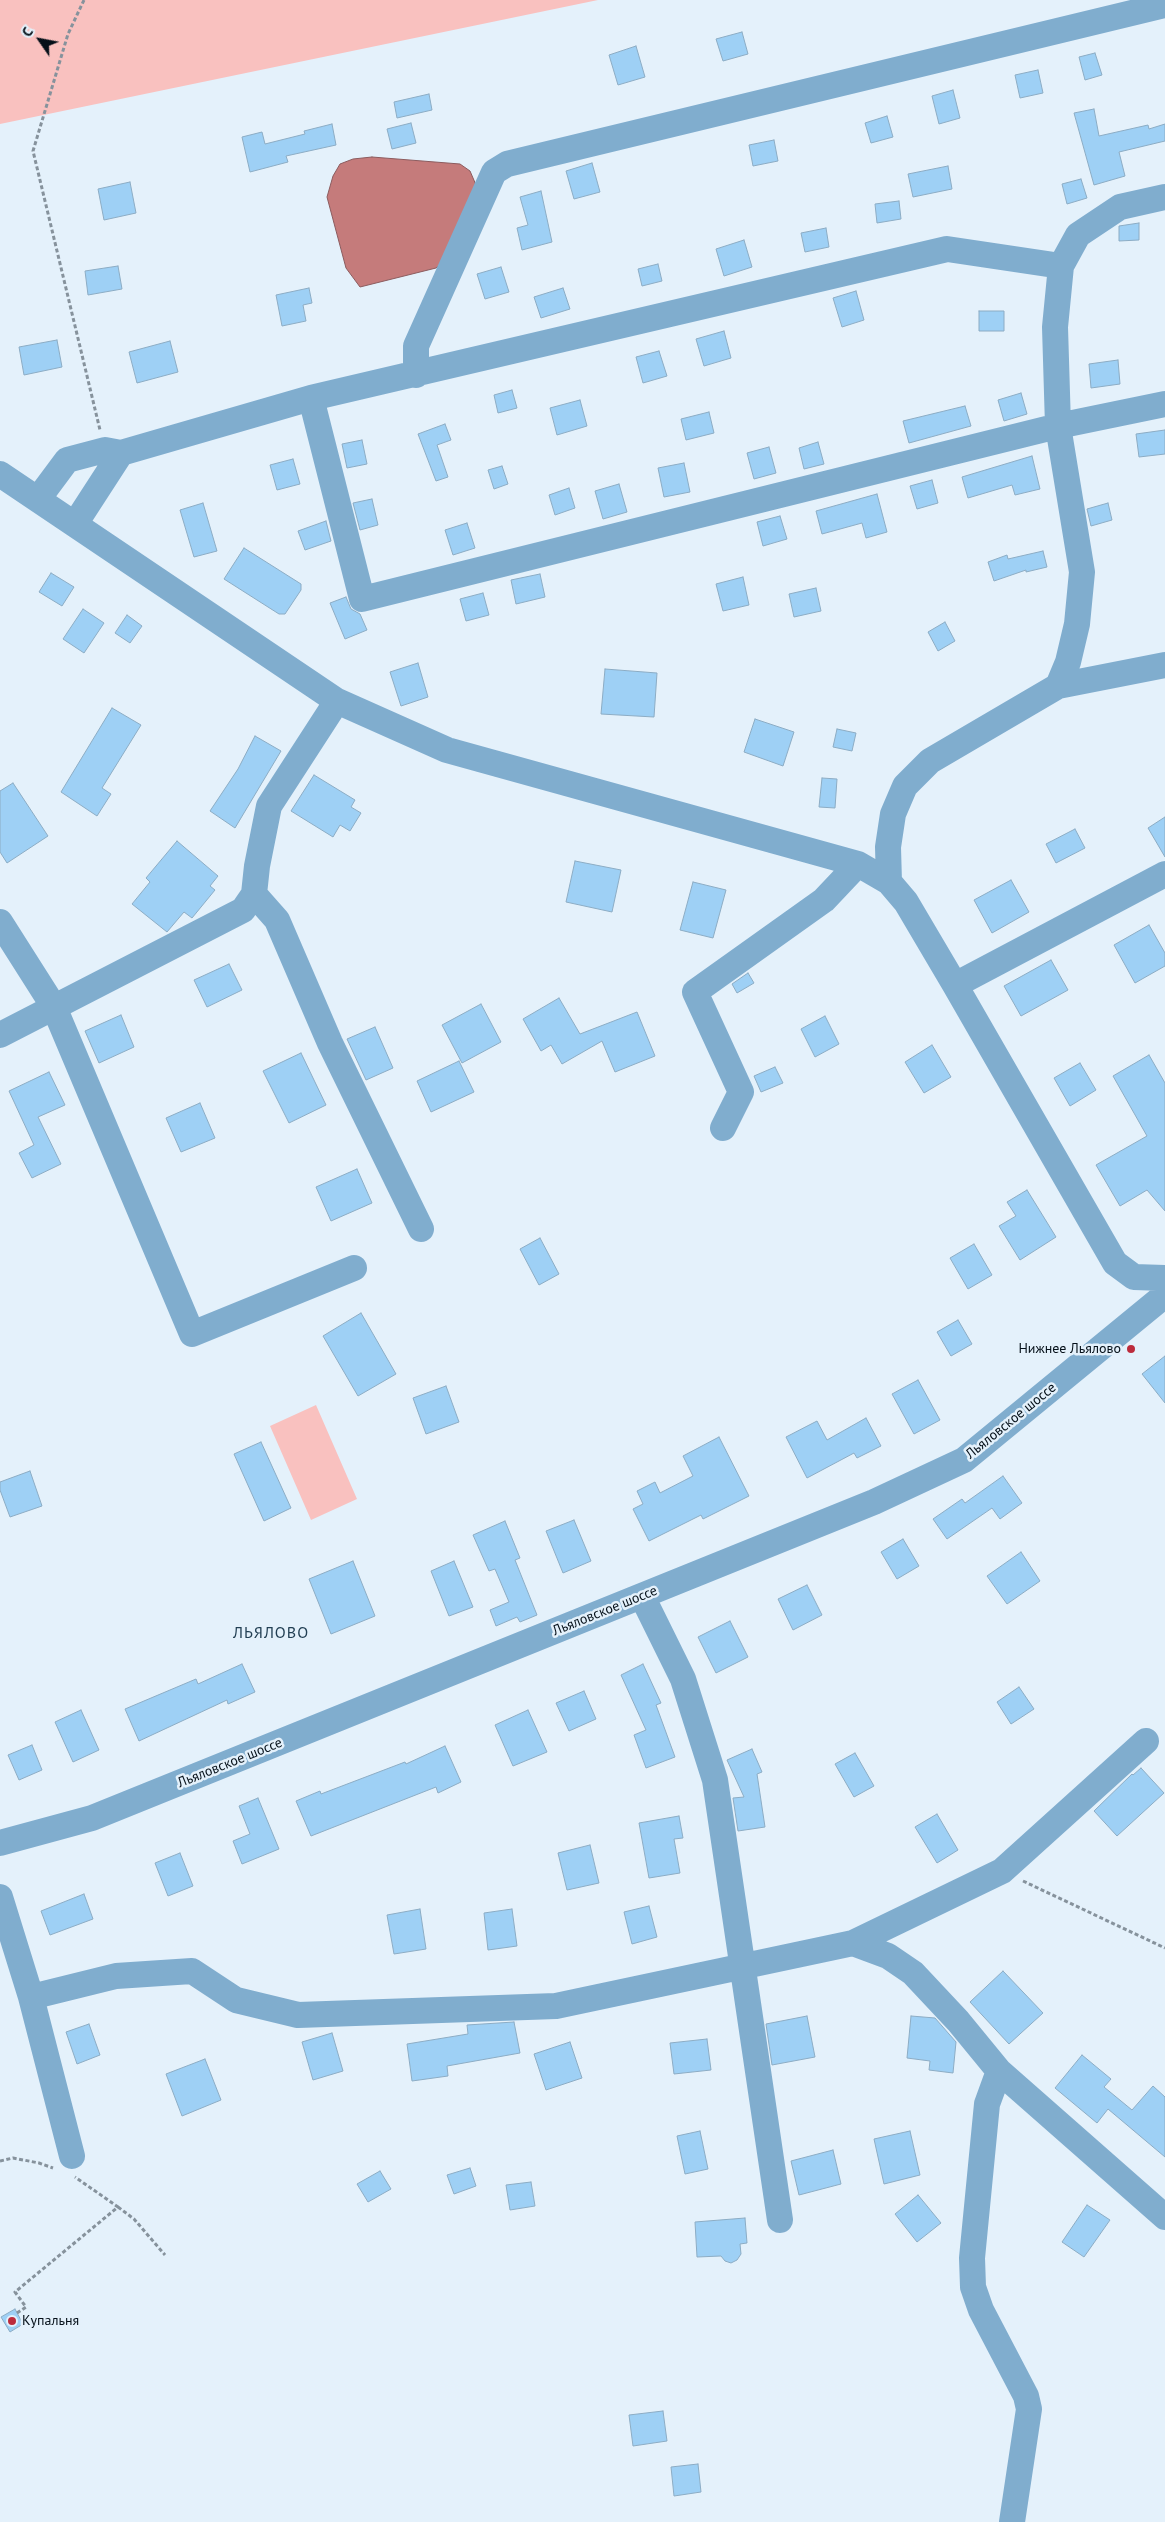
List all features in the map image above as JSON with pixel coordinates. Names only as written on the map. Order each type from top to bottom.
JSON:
[{"type":"street","points":[[416,375],[416,346],[494,172],[507,164],[1165,5]]},
{"type":"street","points":[[1058,686],[1068,662],[1077,624],[1082,572],[1058,426],[1055,327],[1061,266],[1078,235],[1120,207],[1165,197]]},
{"type":"street","points":[[38,499],[67,460],[113,451],[311,398],[416,375],[947,249],[1061,266]]},
{"type":"street","points":[[311,398],[362,599],[1058,426],[1165,404]]},
{"type":"street","points":[[75,524],[113,451]]},
{"type":"street","points":[[0,474],[337,701],[447,750],[858,864],[889,882],[906,902],[1115,1263],[1134,1277],[1165,1278]]},
{"type":"street","points":[[889,882],[888,847],[893,814],[905,786],[930,761],[1058,686],[1165,665]]},
{"type":"street","points":[[0,1036],[243,910],[254,894],[257,866],[269,806],[337,701]]},
{"type":"street","points":[[723,1128],[741,1092],[694,992],[824,900],[858,864]]},
{"type":"street","points":[[955,985],[1165,874]]},
{"type":"street","points":[[254,894],[277,920],[330,1043],[422,1229]]},
{"type":"street","points":[[0,922],[54,1007],[192,1334],[354,1268]]},
{"type":"street","name":"Льяловское шоссе","points":[[0,1843],[92,1818],[874,1502],[964,1460],[1165,1295]]},
{"type":"street","points":[[642,1596],[683,1679],[715,1780],[780,2220]]},
{"type":"street","points":[[31,1997],[116,1976],[192,1971],[236,2000],[298,2015],[556,2006],[853,1944],[1002,1871],[1146,1742]]},
{"type":"street","points":[[0,1897],[31,1997],[66,2167]]},
{"type":"street","points":[[853,1944],[888,1956],[913,1973],[958,2021],[999,2071],[1165,2217]]},
{"type":"street","points":[[999,2071],[986,2104],[972,2258],[973,2287],[981,2310],[1026,2396],[1029,2409],[1012,2522]]},
{"type":"path","points":[[84,0],[68,34],[33,151],[113,451]]},
{"type":"path","points":[[1002,1871],[1165,1948]]},
{"type":"path","points":[[0,2161],[13,2158],[66,2167],[134,2219],[166,2255]]},
{"type":"path","points":[[17,2314],[26,2307],[15,2292],[118,2207]]},
{"type":"shaded area","points":[[0,0],[598,0],[0,124]]},
{"type":"shaded area","points":[[372,157],[460,164],[470,171],[476,185],[446,260],[436,268],[360,287],[346,268],[327,197],[333,176],[340,164],[353,159]]},
{"type":"shaded area","points":[[316,1405],[357,1499],[311,1520],[270,1426]]},
{"type":"building","points":[[742,32],[748,54],[723,61],[716,39]]},
{"type":"building","points":[[636,46],[645,77],[618,85],[609,55]]},
{"type":"building","points":[[1095,53],[1102,75],[1085,80],[1079,57]]},
{"type":"building","points":[[1038,70],[1043,93],[1020,98],[1015,75]]},
{"type":"building","points":[[953,90],[960,118],[939,124],[932,96]]},
{"type":"building","points":[[429,94],[432,110],[397,118],[394,102]]},
{"type":"building","points":[[1094,109],[1099,136],[1148,125],[1149,129],[1165,124],[1165,141],[1119,152],[1125,176],[1094,185],[1074,113]]},
{"type":"building","points":[[887,116],[893,137],[871,143],[865,123]]},
{"type":"building","points":[[411,123],[416,143],[392,149],[387,129]]},
{"type":"building","points":[[332,124],[336,145],[286,156],[288,162],[250,172],[242,137],[262,132],[265,144],[305,134],[304,131]]},
{"type":"building","points":[[774,140],[778,161],[753,166],[749,145]]},
{"type":"building","points":[[592,163],[600,192],[574,199],[566,171]]},
{"type":"building","points":[[948,166],[952,189],[913,197],[908,174]]},
{"type":"building","points":[[1081,179],[1087,198],[1067,204],[1062,184]]},
{"type":"building","points":[[130,182],[136,213],[104,220],[98,189]]},
{"type":"building","points":[[541,191],[552,242],[522,250],[517,228],[528,225],[520,197]]},
{"type":"building","points":[[899,201],[901,219],[877,223],[875,204]]},
{"type":"building","points":[[1139,223],[1139,240],[1119,241],[1119,226]]},
{"type":"building","points":[[826,228],[829,247],[805,252],[801,233]]},
{"type":"building","points":[[744,240],[752,267],[724,276],[716,249]]},
{"type":"building","points":[[658,264],[662,281],[642,286],[638,269]]},
{"type":"building","points":[[118,266],[122,289],[88,295],[85,271]]},
{"type":"building","points":[[501,267],[509,292],[485,299],[477,274]]},
{"type":"building","points":[[309,288],[312,303],[303,305],[306,321],[282,326],[276,295]]},
{"type":"building","points":[[563,288],[570,309],[541,318],[534,297]]},
{"type":"building","points":[[856,291],[864,320],[842,327],[833,298]]},
{"type":"building","points":[[979,311],[1004,311],[1004,331],[979,331]]},
{"type":"building","points":[[724,331],[731,358],[704,366],[696,339]]},
{"type":"building","points":[[57,340],[62,367],[24,375],[19,347]]},
{"type":"building","points":[[170,341],[178,372],[137,383],[129,352]]},
{"type":"building","points":[[659,351],[667,376],[643,383],[636,357]]},
{"type":"building","points":[[1118,360],[1120,384],[1091,388],[1089,364]]},
{"type":"building","points":[[512,390],[517,408],[498,413],[494,395]]},
{"type":"building","points":[[1021,393],[1027,414],[1004,421],[998,400]]},
{"type":"building","points":[[580,400],[587,426],[557,435],[550,408]]},
{"type":"building","points":[[965,406],[971,426],[909,443],[903,421]]},
{"type":"building","points":[[709,412],[714,433],[686,440],[681,419]]},
{"type":"building","points":[[445,424],[451,440],[437,445],[448,477],[436,481],[418,434]]},
{"type":"building","points":[[1165,430],[1165,454],[1139,457],[1136,434]]},
{"type":"building","points":[[362,440],[367,464],[347,468],[342,444]]},
{"type":"building","points":[[818,442],[824,464],[804,469],[799,448]]},
{"type":"building","points":[[769,447],[776,473],[754,479],[747,453]]},
{"type":"building","points":[[1032,456],[1040,489],[1015,495],[1012,485],[968,498],[962,477]]},
{"type":"building","points":[[293,459],[300,484],[277,490],[270,465]]},
{"type":"building","points":[[684,463],[690,492],[664,497],[658,468]]},
{"type":"building","points":[[502,466],[508,484],[494,489],[488,470]]},
{"type":"building","points":[[932,480],[938,503],[917,509],[910,486]]},
{"type":"building","points":[[619,484],[627,512],[603,519],[595,491]]},
{"type":"building","points":[[569,488],[575,508],[555,515],[549,495]]},
{"type":"building","points":[[877,494],[887,532],[866,538],[862,523],[822,534],[816,511]]},
{"type":"building","points":[[372,499],[378,525],[360,530],[353,503]]},
{"type":"building","points":[[203,503],[217,551],[194,557],[180,510]]},
{"type":"building","points":[[1108,503],[1112,520],[1091,526],[1087,509]]},
{"type":"building","points":[[780,516],[787,539],[763,546],[757,522]]},
{"type":"building","points":[[326,521],[331,541],[305,550],[298,531]]},
{"type":"building","points":[[467,523],[475,548],[453,555],[445,530]]},
{"type":"building","points":[[244,548],[301,584],[301,590],[285,614],[279,614],[224,579]]},
{"type":"building","points":[[1043,551],[1047,567],[1026,572],[1026,570],[994,581],[988,562],[1007,555],[1008,559]]},
{"type":"building","points":[[51,573],[74,587],[62,606],[39,592]]},
{"type":"building","points":[[540,574],[545,597],[516,604],[511,580]]},
{"type":"building","points":[[743,577],[749,605],[723,611],[716,584]]},
{"type":"building","points":[[816,588],[821,611],[794,617],[789,594]]},
{"type":"building","points":[[483,593],[489,615],[466,621],[460,599]]},
{"type":"building","points":[[346,597],[351,609],[360,614],[367,630],[345,639],[330,603]]},
{"type":"building","points":[[83,609],[104,623],[84,653],[63,639]]},
{"type":"building","points":[[127,615],[142,626],[130,643],[115,633]]},
{"type":"building","points":[[945,622],[955,641],[938,651],[928,632]]},
{"type":"building","points":[[418,663],[428,697],[401,706],[390,672]]},
{"type":"building","points":[[605,669],[657,673],[654,717],[601,714]]},
{"type":"building","points":[[112,708],[141,725],[102,788],[111,794],[97,816],[61,792]]},
{"type":"building","points":[[755,719],[794,732],[783,766],[744,752]]},
{"type":"building","points":[[837,729],[856,733],[852,751],[833,747]]},
{"type":"building","points":[[255,736],[281,751],[235,828],[210,811],[238,769]]},
{"type":"building","points":[[314,775],[355,800],[351,807],[361,813],[350,831],[340,825],[333,837],[291,811]]},
{"type":"building","points":[[822,778],[837,779],[835,808],[819,807]]},
{"type":"building","points":[[13,783],[48,836],[7,863],[0,852],[0,791]]},
{"type":"building","points":[[1165,817],[1165,857],[1148,828]]},
{"type":"building","points":[[1075,829],[1085,848],[1056,863],[1046,844]]},
{"type":"building","points":[[177,841],[218,876],[210,886],[215,890],[192,918],[184,912],[167,932],[132,904],[150,882],[146,878]]},
{"type":"building","points":[[575,861],[621,870],[612,912],[566,902]]},
{"type":"building","points":[[1011,880],[1029,912],[992,933],[974,900]]},
{"type":"building","points":[[693,882],[726,890],[713,938],[680,930]]},
{"type":"building","points":[[1149,925],[1165,953],[1165,966],[1135,983],[1114,945]]},
{"type":"building","points":[[1051,960],[1068,990],[1021,1016],[1004,986]]},
{"type":"building","points":[[229,964],[242,990],[207,1007],[194,980]]},
{"type":"building","points":[[748,973],[754,983],[737,993],[732,984]]},
{"type":"building","points":[[559,998],[580,1034],[637,1012],[655,1056],[615,1072],[602,1041],[562,1064],[551,1045],[541,1051],[523,1019]]},
{"type":"building","points":[[481,1004],[501,1042],[462,1063],[442,1025]]},
{"type":"building","points":[[121,1015],[134,1047],[99,1063],[85,1031]]},
{"type":"building","points":[[825,1016],[839,1044],[815,1057],[801,1029]]},
{"type":"building","points":[[375,1027],[393,1068],[366,1080],[347,1039]]},
{"type":"building","points":[[932,1045],[951,1077],[924,1093],[905,1062]]},
{"type":"building","points":[[301,1053],[326,1105],[289,1123],[263,1071]]},
{"type":"building","points":[[1149,1055],[1165,1083],[1165,1211],[1147,1190],[1120,1206],[1096,1165],[1147,1136],[1113,1076]]},
{"type":"building","points":[[459,1061],[474,1092],[431,1112],[417,1081]]},
{"type":"building","points":[[1080,1063],[1096,1090],[1070,1106],[1054,1078]]},
{"type":"building","points":[[775,1067],[783,1083],[761,1092],[754,1076]]},
{"type":"building","points":[[49,1072],[65,1105],[38,1117],[61,1164],[32,1178],[19,1153],[34,1145],[9,1091]]},
{"type":"building","points":[[200,1103],[215,1138],[181,1152],[166,1118]]},
{"type":"building","points":[[357,1169],[372,1203],[331,1221],[316,1187]]},
{"type":"building","points":[[1027,1190],[1056,1237],[1020,1260],[999,1226],[1016,1216],[1007,1202]]},
{"type":"building","points":[[540,1238],[559,1274],[539,1285],[520,1249]]},
{"type":"building","points":[[974,1244],[992,1275],[968,1289],[950,1258]]},
{"type":"building","points":[[361,1313],[396,1374],[358,1396],[323,1336]]},
{"type":"building","points":[[958,1320],[972,1344],[951,1356],[937,1332]]},
{"type":"building","points":[[1165,1356],[1165,1403],[1142,1374]]},
{"type":"building","points":[[918,1380],[940,1420],[914,1434],[892,1394]]},
{"type":"building","points":[[446,1386],[459,1422],[426,1434],[413,1398]]},
{"type":"building","points":[[866,1418],[881,1446],[857,1458],[854,1453],[807,1478],[786,1437],[817,1421],[827,1440]]},
{"type":"building","points":[[719,1437],[749,1496],[703,1519],[701,1515],[649,1541],[633,1509],[643,1504],[637,1491],[655,1482],[660,1493],[693,1476],[683,1456]]},
{"type":"building","points":[[261,1442],[291,1508],[264,1521],[234,1454]]},
{"type":"building","points":[[30,1471],[42,1506],[10,1517],[0,1490],[0,1482]]},
{"type":"building","points":[[1003,1476],[1022,1503],[1000,1519],[992,1508],[947,1539],[933,1519],[962,1499],[965,1503]]},
{"type":"building","points":[[574,1520],[591,1561],[563,1573],[546,1531]]},
{"type":"building","points":[[505,1521],[520,1558],[515,1560],[537,1615],[520,1622],[517,1617],[496,1626],[490,1610],[509,1602],[495,1569],[489,1571],[473,1535]]},
{"type":"building","points":[[903,1539],[919,1566],[897,1579],[881,1552]]},
{"type":"building","points":[[1021,1552],[1040,1581],[1007,1604],[987,1576]]},
{"type":"building","points":[[353,1561],[375,1616],[331,1634],[309,1579]]},
{"type":"building","points":[[454,1561],[473,1607],[449,1616],[431,1571]]},
{"type":"building","points":[[807,1585],[822,1615],[793,1630],[778,1599]]},
{"type":"building","points":[[730,1621],[748,1657],[716,1673],[698,1637]]},
{"type":"building","points":[[242,1664],[255,1692],[228,1704],[227,1700],[139,1741],[125,1709],[196,1679],[198,1684]]},
{"type":"building","points":[[643,1664],[661,1703],[656,1705],[675,1757],[646,1768],[634,1735],[646,1730],[621,1675]]},
{"type":"building","points":[[1019,1687],[1034,1709],[1011,1724],[997,1702]]},
{"type":"building","points":[[584,1691],[596,1719],[569,1731],[556,1703]]},
{"type":"building","points":[[81,1710],[99,1750],[73,1762],[55,1722]]},
{"type":"building","points":[[528,1710],[547,1752],[513,1766],[495,1725]]},
{"type":"building","points":[[32,1745],[42,1770],[19,1780],[8,1755]]},
{"type":"building","points":[[445,1746],[461,1782],[438,1793],[436,1787],[311,1836],[296,1801],[320,1791],[321,1794],[405,1762],[406,1764]]},
{"type":"building","points":[[752,1749],[762,1772],[757,1774],[765,1827],[738,1831],[733,1798],[744,1797],[727,1760]]},
{"type":"building","points":[[855,1753],[874,1786],[854,1797],[835,1764]]},
{"type":"building","points":[[1141,1768],[1164,1793],[1117,1836],[1094,1811],[1132,1774]]},
{"type":"building","points":[[258,1798],[279,1849],[242,1864],[233,1841],[250,1834],[239,1806]]},
{"type":"building","points":[[937,1814],[958,1850],[937,1863],[915,1827]]},
{"type":"building","points":[[679,1816],[683,1838],[674,1839],[680,1873],[649,1878],[639,1823]]},
{"type":"building","points":[[590,1845],[599,1883],[567,1890],[558,1853]]},
{"type":"building","points":[[180,1853],[193,1886],[168,1896],[155,1863]]},
{"type":"building","points":[[84,1894],[93,1919],[50,1935],[41,1911]]},
{"type":"building","points":[[649,1906],[657,1937],[632,1944],[624,1912]]},
{"type":"building","points":[[420,1909],[426,1949],[394,1954],[387,1915]]},
{"type":"building","points":[[512,1909],[517,1946],[488,1950],[484,1913]]},
{"type":"building","points":[[1003,1971],[1043,2013],[1009,2044],[970,2002]]},
{"type":"building","points":[[807,2016],[815,2057],[772,2065],[766,2024]]},
{"type":"building","points":[[911,2016],[935,2018],[956,2042],[953,2073],[929,2070],[930,2061],[907,2058]]},
{"type":"building","points":[[514,2022],[520,2053],[447,2066],[448,2076],[412,2081],[407,2044],[468,2034],[467,2025]]},
{"type":"building","points":[[89,2024],[100,2055],[77,2064],[66,2032]]},
{"type":"building","points":[[332,2033],[343,2071],[313,2080],[302,2042]]},
{"type":"building","points":[[707,2039],[711,2070],[674,2074],[670,2043]]},
{"type":"building","points":[[570,2042],[582,2078],[546,2090],[534,2054]]},
{"type":"building","points":[[1082,2055],[1111,2079],[1104,2087],[1132,2110],[1153,2086],[1165,2097],[1165,2157],[1108,2109],[1097,2123],[1055,2088]]},
{"type":"building","points":[[205,2059],[221,2100],[182,2116],[166,2074]]},
{"type":"building","points":[[700,2131],[708,2169],[685,2174],[677,2136]]},
{"type":"building","points":[[910,2131],[920,2175],[884,2184],[874,2139]]},
{"type":"building","points":[[833,2150],[841,2184],[799,2195],[791,2161]]},
{"type":"building","points":[[470,2168],[476,2186],[454,2194],[447,2175]]},
{"type":"building","points":[[380,2171],[391,2189],[368,2202],[357,2184]]},
{"type":"building","points":[[531,2182],[535,2206],[510,2210],[506,2185]]},
{"type":"building","points":[[918,2195],[941,2223],[917,2242],[895,2214]]},
{"type":"building","points":[[1087,2205],[1110,2220],[1084,2257],[1062,2242]]},
{"type":"building","points":[[745,2218],[747,2243],[740,2244],[741,2254],[737,2260],[731,2263],[725,2261],[721,2256],[697,2257],[695,2222]]},
{"type":"building","name":"Купальня","points":[[15,2309],[23,2324],[10,2332],[1,2317]]},
{"type":"building","points":[[663,2411],[667,2441],[633,2446],[629,2415]]},
{"type":"building","points":[[698,2464],[701,2492],[674,2496],[671,2467]]},
{"type":"place","name":"Нижнее Льялово","points":[[1131,1349]]},
{"type":"place","name":"Купальня","points":[[12,2321]]},
{"type":"district","name":"ЛЬЯЛОВО","points":[[271,1633]]}]
